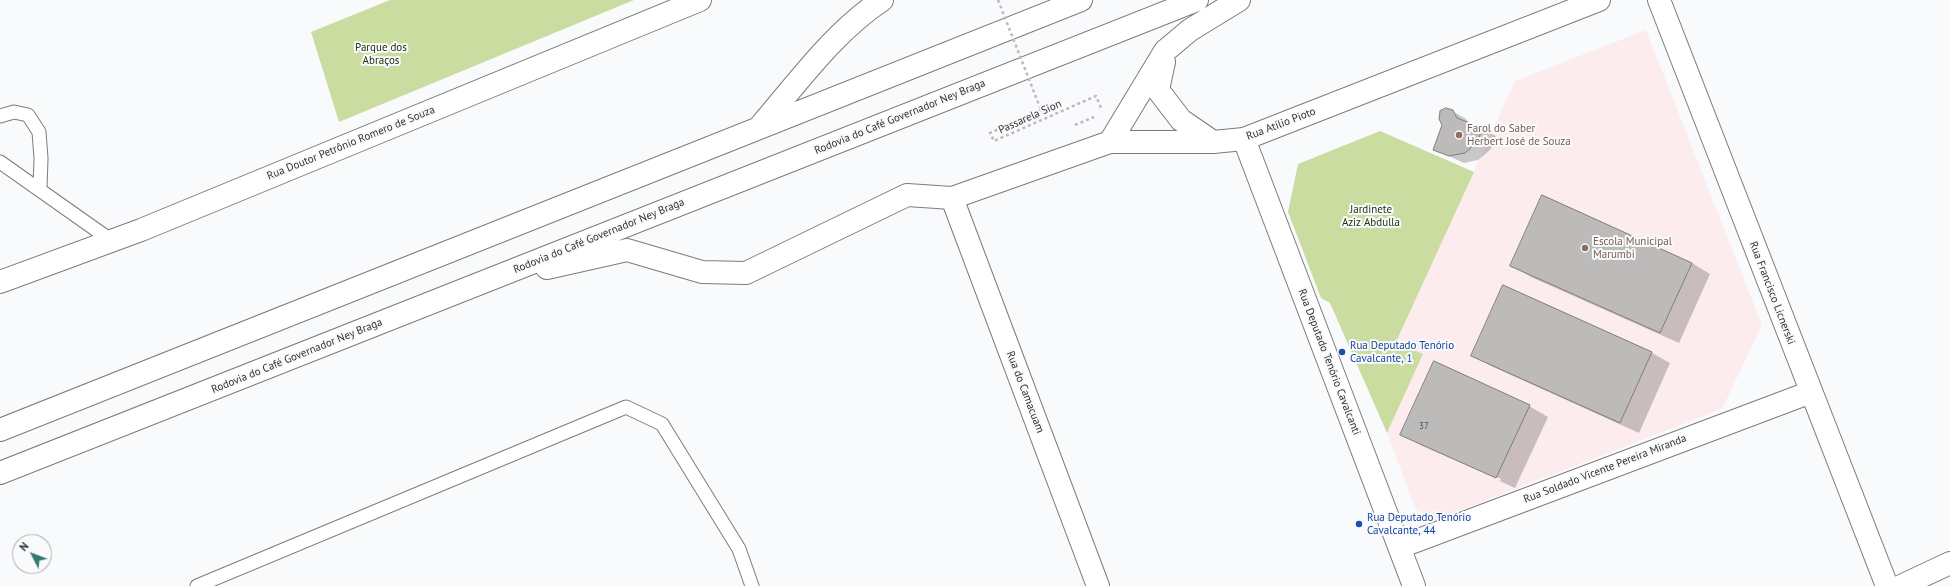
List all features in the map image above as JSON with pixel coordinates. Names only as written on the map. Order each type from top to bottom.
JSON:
[{"type":"main road","name":"Rua Doutor Petrônio Romero de Souza","points":[[0,282],[112,241],[700,0]]},
{"type":"main road","points":[[760,127],[825,50],[849,26],[882,0]]},
{"type":"main road","points":[[0,430],[1081,0]]},
{"type":"main road","name":"Rodovia do Café Governador Ney Braga","points":[[0,473],[1198,0]]},
{"type":"main road","points":[[1110,142],[1166,51],[1190,30],[1239,0]]},
{"type":"main road","name":"Rua Atílio Pioto","points":[[952,198],[1110,142],[1213,142],[1244,139],[1599,0]]},
{"type":"main road","name":"Rua Francisco Licnerski","points":[[1659,0],[1887,586]]},
{"type":"main road","points":[[1166,51],[1158,90],[1181,120],[1213,142]]},
{"type":"main road","name":"Rua Deputado Tenório Cavalcanti","points":[[1244,139],[1414,586]]},
{"type":"main road","points":[[480,283],[627,250],[702,272],[746,273],[907,195],[952,198]]},
{"type":"main road","name":"Rua do Camacuam","points":[[952,198],[1098,586]]},
{"type":"main road","name":"Rua Soldado Vicente Pereira Miranda","points":[[1400,547],[1811,392]]},
{"type":"main road","points":[[1901,586],[1950,563]]},
{"type":"lane","points":[[0,116],[14,112],[28,115],[39,132],[41,158],[40,189]]},
{"type":"lane","points":[[0,162],[112,241]]},
{"type":"lane","points":[[197,586],[626,407],[662,424],[739,549],[752,586]]},
{"type":"path","name":"Passarela Sion","points":[[998,0],[1041,110],[990,133],[994,142],[1096,96],[1103,112]]},
{"type":"path","points":[[1070,128],[1097,115]]},
{"type":"shaded area","name":"Escola Municipal Marumbi","points":[[1646,30],[1762,325],[1722,409],[1435,520],[1416,510],[1387,433],[1423,354],[1396,342],[1515,81]]},
{"type":"green space","name":"Parque dos Abraços","points":[[390,0],[634,0],[339,122],[311,32]]},
{"type":"green space","name":"Jardinete Aziz Abdulla","points":[[1380,131],[1474,172],[1396,342],[1423,354],[1387,433],[1330,303],[1321,298],[1288,212],[1298,164]]},
{"type":"building","name":"Farol do Saber Herbert José de Souza","points":[[1446,108],[1453,110],[1457,118],[1483,128],[1477,142],[1465,153],[1449,156],[1433,150],[1442,125],[1439,119],[1440,111]]},
{"type":"building","points":[[1542,195],[1692,263],[1660,333],[1510,266]]},
{"type":"building","points":[[1503,285],[1652,352],[1620,423],[1471,356]]},
{"type":"building","points":[[1434,361],[1530,405],[1496,478],[1400,435]]},
{"type":"place","name":"Farol do Saber Herbert José de Souza","points":[[1459,135]]},
{"type":"place","name":"Escola Municipal Marumbi","points":[[1585,248]]},
{"type":"place","name":"Rua Deputado Tenório Cavalcante, 1","points":[[1342,352]]},
{"type":"place","name":"Rua Deputado Tenório Cavalcante, 44","points":[[1359,524]]}]
